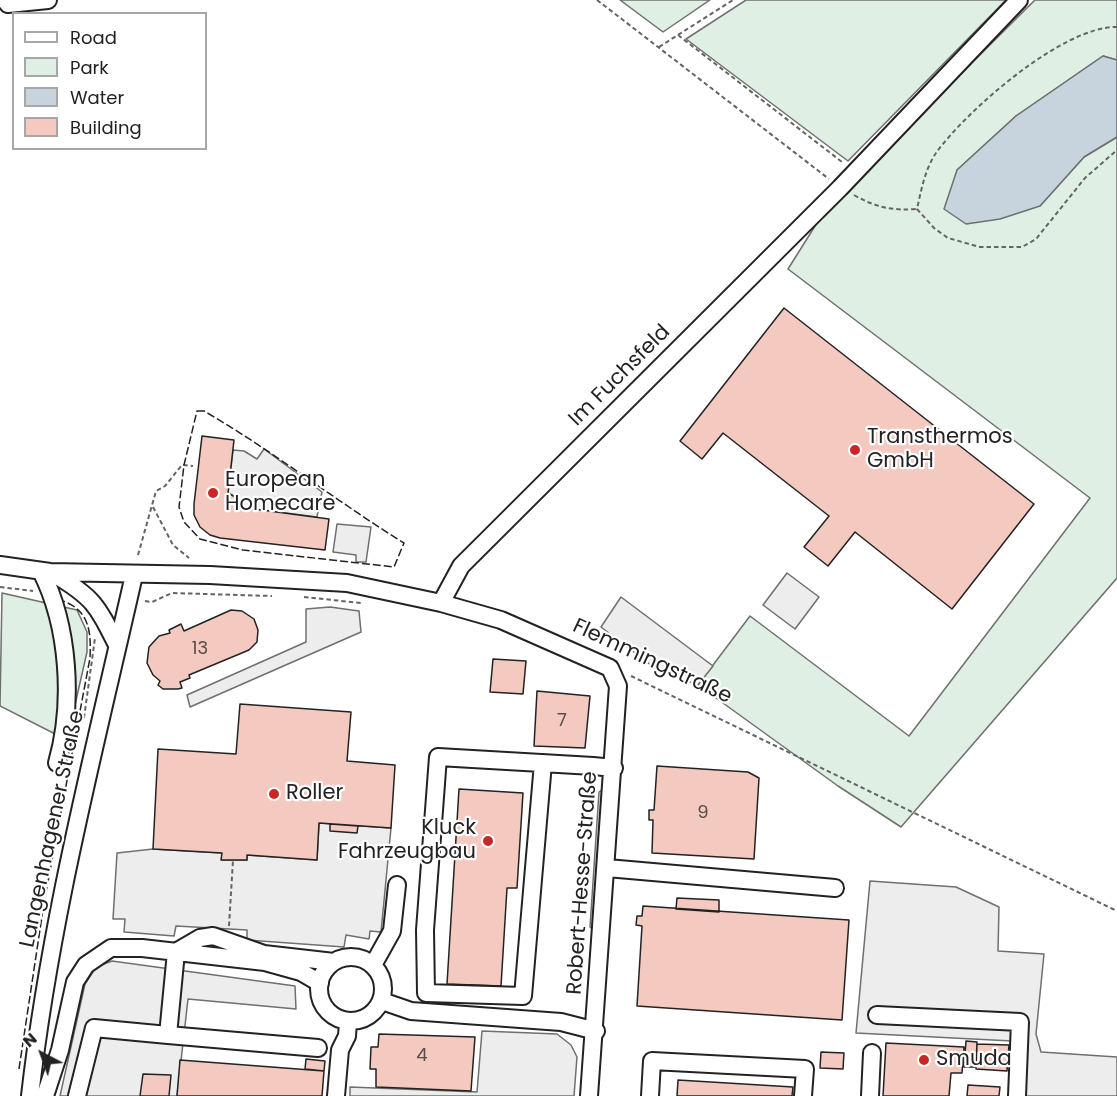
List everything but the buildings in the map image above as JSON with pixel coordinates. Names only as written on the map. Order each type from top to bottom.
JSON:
[{"type":"street","points":[[5,0],[8,4],[48,0]]},
{"type":"street","name":"Im Fuchsfeld","points":[[441,603],[461,566],[840,188],[1019,0]]},
{"type":"street","name":"Flemmingstraße","points":[[0,565],[46,571],[134,575],[210,575],[347,583],[441,603],[501,620],[606,664],[614,674]]},
{"type":"street","points":[[46,571],[89,597],[99,608],[117,645]]},
{"type":"street","points":[[46,571],[60,627],[66,690],[66,716],[57,763]]},
{"type":"street","name":"Langenhagener Straße","points":[[30,1096],[42,1000],[60,897],[134,575]]},
{"type":"street","name":"Robert-Hesse-Straße","points":[[589,1096],[596,1031],[614,768],[618,686],[614,674]]},
{"type":"street","points":[[543,763],[523,996],[426,993],[425,930],[438,757],[543,763],[614,768]]},
{"type":"street","points":[[607,868],[835,888]]},
{"type":"street","points":[[373,965],[392,931],[397,885]]},
{"type":"street","points":[[176,952],[200,938],[213,936],[264,954],[334,962],[355,958],[373,965],[382,979],[382,1001],[367,1018],[348,1022],[334,1017],[323,1005],[320,982],[324,972],[334,962]]},
{"type":"street","points":[[45,1096],[60,1050],[75,982],[86,965],[111,948],[142,948],[265,962],[301,972],[320,982]]},
{"type":"street","points":[[168,1035],[176,952]]},
{"type":"street","points":[[382,1001],[411,1011],[561,1022],[596,1031]]},
{"type":"street","points":[[877,1015],[1020,1022],[1017,1096]]},
{"type":"street","points":[[336,1096],[340,1050],[347,1036],[348,1022]]},
{"type":"street","points":[[77,1096],[94,1028],[318,1048]]},
{"type":"street","points":[[870,1096],[872,1053]]},
{"type":"street","points":[[650,1096],[652,1061],[805,1069],[803,1096]]},
{"type":"path","points":[[597,0],[840,188],[874,206],[900,211],[917,209]]},
{"type":"path","points":[[658,48],[733,0]]},
{"type":"path","points":[[917,209],[925,178],[935,154],[973,112],[1030,65],[1080,34],[1117,27]]},
{"type":"path","points":[[678,35],[855,172]]},
{"type":"path","points":[[917,209],[934,228],[948,238],[980,247],[1022,246],[1036,239],[1085,178],[1117,150]]},
{"type":"path","points":[[138,555],[156,490],[165,486],[182,465],[193,466]]},
{"type":"path","points":[[152,505],[173,545],[210,575]]},
{"type":"path","points":[[128,598],[152,602],[172,593],[281,596]]},
{"type":"path","points":[[302,597],[362,603]]},
{"type":"path","points":[[82,728],[94,658],[93,630]]},
{"type":"path","name":"Flemmingstraße","points":[[614,674],[634,676],[1117,910]]},
{"type":"green space","points":[[620,0],[710,0],[663,32]]},
{"type":"green space","points":[[746,0],[1006,0],[848,161],[686,39]]},
{"type":"green space","points":[[1035,0],[1117,0],[1117,60],[1103,56],[1016,116],[957,170],[1040,206],[1084,157],[1117,137],[1117,578],[901,827],[838,786],[698,685],[750,616],[909,736],[1090,498],[788,269],[827,207]]},
{"type":"green space","points":[[2,593],[77,610],[87,632],[87,652],[67,740],[0,706]]},
{"type":"shaded area","points":[[264,449],[322,492],[317,517],[239,507],[237,498],[228,493],[233,450],[244,451],[257,459]]},
{"type":"shaded area","points":[[337,524],[371,527],[366,562],[356,562],[356,555],[333,552]]},
{"type":"shaded area","points":[[787,573],[819,597],[795,629],[763,605]]},
{"type":"shaded area","points":[[621,597],[713,666],[698,685],[656,669],[601,627]]},
{"type":"shaded area","points":[[330,607],[359,611],[361,632],[190,707],[187,695],[306,642],[306,609]]},
{"type":"shaded area","points":[[605,788],[595,931],[590,927],[599,792]]},
{"type":"shaded area","points":[[319,823],[391,828],[381,932],[370,931],[369,939],[346,935],[344,947],[247,940],[247,930],[176,926],[174,936],[124,932],[125,919],[113,919],[117,853],[153,849],[222,853],[222,860],[247,860],[247,855],[317,860]]},
{"type":"shaded area","points":[[870,881],[956,887],[999,907],[998,951],[1044,954],[1036,1034],[1041,1052],[1117,1057],[1117,1096],[1009,1096],[1012,1041],[856,1033]]},
{"type":"shaded area","points":[[112,961],[295,986],[296,1009],[188,999],[177,1096],[60,1096],[85,984],[96,967]]},
{"type":"shaded area","points":[[482,1031],[557,1034],[571,1045],[577,1057],[574,1096],[350,1096],[350,1087],[477,1092]]},
{"type":"water","points":[[1103,56],[1117,60],[1117,137],[1084,157],[1040,206],[1000,219],[966,224],[944,209],[957,170],[1016,116]]},
{"type":"fence","points":[[197,411],[204,411],[230,426],[404,543],[394,567],[243,550],[200,539],[184,522],[179,507],[184,465],[197,411]]},
{"type":"fence","points":[[19,1069],[44,903],[90,658],[89,631],[84,617],[79,610],[63,601]]},
{"type":"place","name":"Transthermos GmbH","points":[[855,450]]},
{"type":"place","name":"European Homecare","points":[[213,493]]},
{"type":"place","name":"Roller","points":[[274,794]]},
{"type":"place","name":"Kluck Fahrzeugbau","points":[[488,841]]},
{"type":"place","name":"Smuda","points":[[924,1060]]}]
